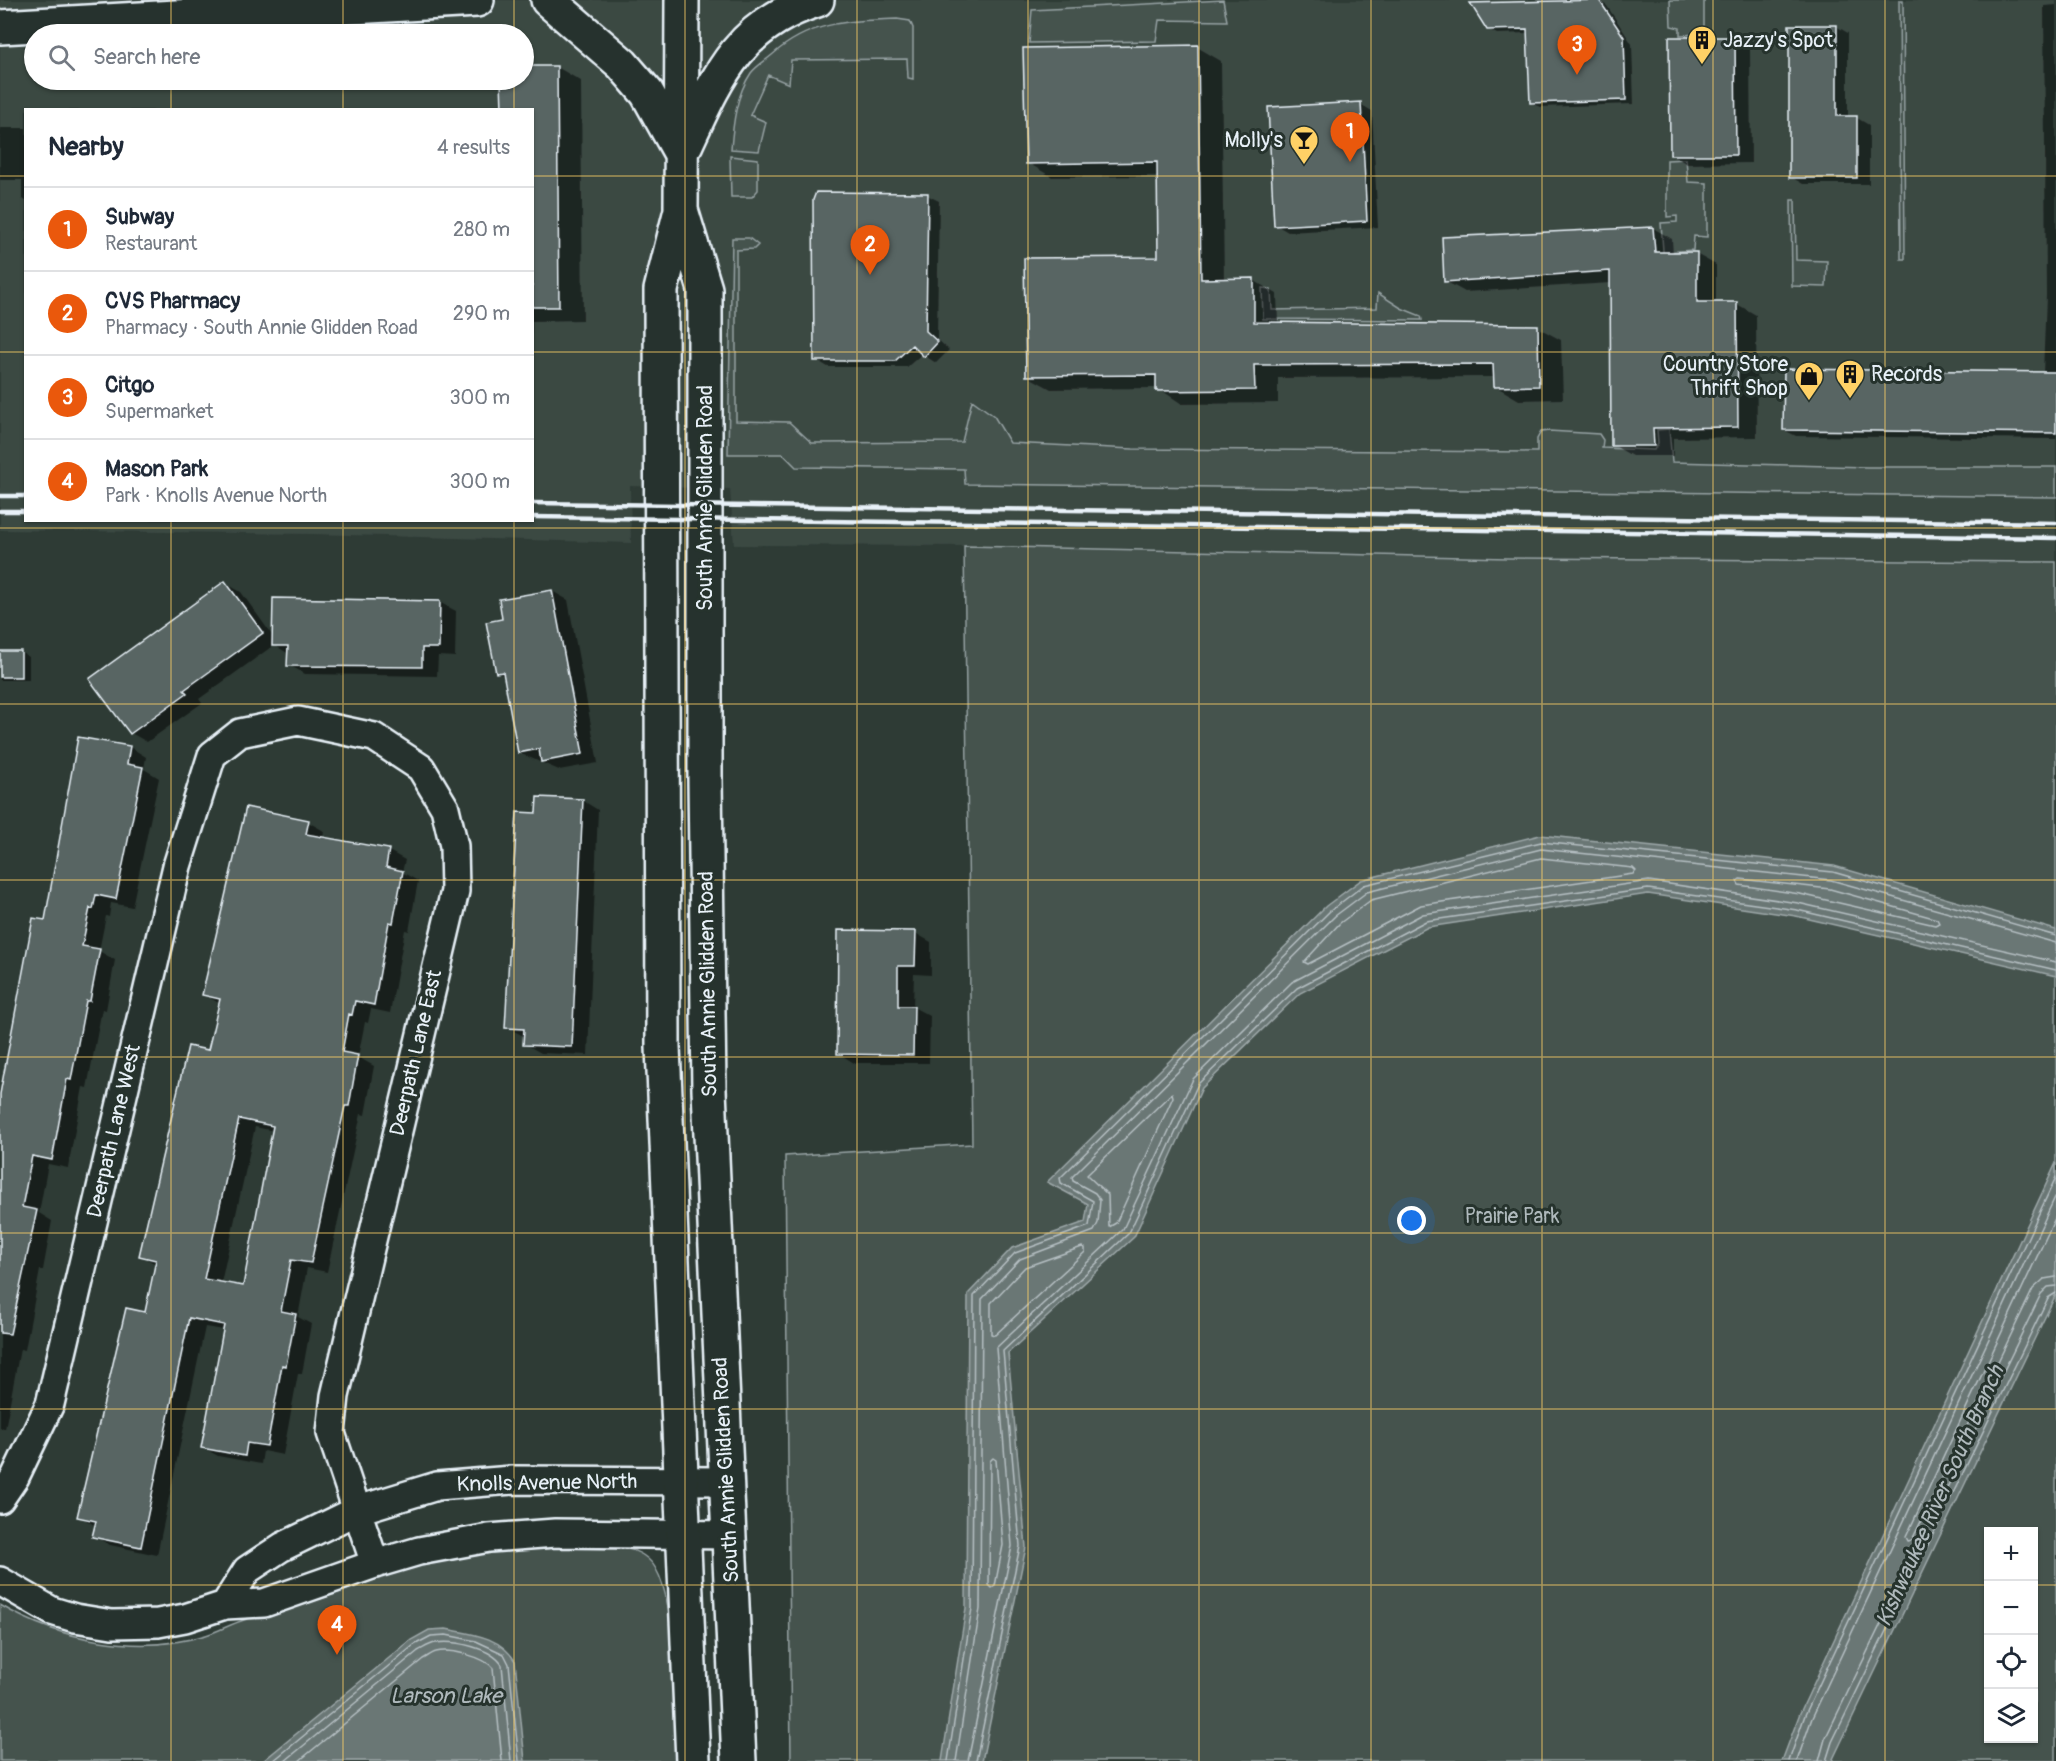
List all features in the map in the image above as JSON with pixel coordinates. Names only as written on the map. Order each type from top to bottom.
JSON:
[{"type":"main road","points":[[53,24],[477,0]]},
{"type":"main road","points":[[548,0],[622,63],[647,93],[681,154]]},
{"type":"main road","name":"South Annie Glidden Road","points":[[682,0],[681,210],[661,290],[663,1047],[681,1481],[681,1533],[693,1761]]},
{"type":"main road","points":[[681,154],[718,75],[752,34],[766,24],[817,0]]},
{"type":"main road","points":[[0,27],[24,26]]},
{"type":"main road","name":"South Annie Glidden Road","points":[[681,210],[705,289],[705,779],[709,1090],[731,1535],[739,1761]]},
{"type":"street","name":"Deerpath Lane East","points":[[212,755],[240,733],[298,721],[374,736],[421,768],[445,808],[454,846],[455,891],[335,1396],[331,1433],[375,1564]]},
{"type":"street","name":"Deerpath Lane West","points":[[0,1499],[15,1478],[50,1404],[177,866],[212,755]]},
{"type":"street","name":"Knolls Avenue North","points":[[225,1605],[247,1570],[282,1547],[358,1510],[437,1485],[472,1482],[728,1481]]},
{"type":"street","points":[[0,1581],[52,1611],[75,1618],[112,1624],[176,1620],[225,1605],[264,1603],[375,1564],[463,1542],[514,1535],[681,1533],[731,1535]]},
{"type":"shaded area","points":[[0,0],[2056,0],[2056,562],[1508,558],[964,546],[734,545],[730,489],[630,486],[631,543],[312,534],[0,530]]},
{"type":"green space","points":[[1223,0],[1227,21],[1159,20],[1156,41],[1029,43],[1032,10]]},
{"type":"green space","points":[[1670,0],[1704,0],[1704,34],[1680,35],[1680,28],[1671,26]]},
{"type":"green space","points":[[1899,0],[1903,0],[1905,259],[1901,259]]},
{"type":"green space","points":[[897,19],[910,21],[913,28],[913,79],[908,78],[907,59],[791,60],[789,84],[768,75],[750,115],[766,122],[759,151],[731,149],[739,100],[755,68],[786,44],[815,29],[846,22]]},
{"type":"green space","points":[[730,156],[758,159],[758,190],[752,197],[731,197]]},
{"type":"green space","points":[[1686,159],[1688,182],[1707,183],[1707,237],[1694,236],[1693,250],[1668,252],[1668,283],[1665,278],[1661,223],[1677,222],[1677,216],[1667,217],[1667,160]]},
{"type":"green space","points":[[1791,200],[1795,200],[1796,260],[1827,261],[1826,287],[1792,286]]},
{"type":"green space","points":[[732,238],[749,238],[758,245],[754,249],[736,250],[736,421],[789,422],[812,443],[962,442],[972,400],[994,416],[1010,443],[1133,449],[1537,452],[1537,439],[1541,432],[1549,431],[1599,434],[1603,440],[1602,448],[1654,450],[1658,443],[1657,430],[1669,429],[1672,462],[1867,467],[2056,467],[2056,497],[965,484],[964,469],[796,467],[783,454],[728,454]]},
{"type":"green space","points":[[1262,288],[1271,289],[1272,310],[1377,308],[1378,293],[1401,308],[1421,316],[1422,320],[1263,319]]},
{"type":"green space","name":"Prairie Park","points":[[964,546],[1508,558],[2056,562],[2056,1761],[791,1761],[785,1156],[972,1144]]},
{"type":"green space","points":[[533,1547],[624,1548],[636,1552],[648,1559],[658,1573],[671,1623],[676,1685],[678,1761],[0,1761],[0,1605],[23,1617],[74,1635],[100,1641],[154,1644],[206,1635],[244,1620],[335,1594],[405,1568],[450,1555]]},
{"type":"water","points":[[1540,835],[1834,866],[2056,930],[2056,976],[1796,916],[1648,894],[1428,927],[1300,993],[1202,1088],[1134,1237],[1008,1353],[1026,1547],[982,1761],[942,1761],[966,1608],[968,1294],[1012,1248],[1085,1222],[1088,1204],[1047,1182],[1326,906],[1361,880]]},
{"type":"water","name":"Kishwaukee River South Branch","points":[[2056,1163],[2056,1294],[1832,1761],[1782,1761],[1800,1713]]},
{"type":"water","name":"Larson Lake","points":[[446,1629],[493,1641],[502,1646],[515,1661],[525,1761],[263,1761],[411,1640],[429,1630]]},
{"type":"building","points":[[1599,0],[1624,37],[1626,100],[1530,103],[1527,29],[1487,30],[1470,3]]},
{"type":"building","points":[[1789,25],[1837,25],[1837,116],[1857,116],[1857,178],[1789,178]]},
{"type":"building","points":[[1669,37],[1735,37],[1736,155],[1670,155]]},
{"type":"building","points":[[1198,45],[1201,279],[1254,278],[1254,322],[1538,325],[1539,386],[1494,387],[1493,364],[1254,365],[1255,390],[1156,391],[1156,375],[1026,376],[1024,258],[1158,257],[1157,162],[1026,164],[1023,48]]},
{"type":"building","points":[[534,66],[557,66],[559,307],[534,307],[534,108],[502,108],[501,90],[534,90]]},
{"type":"building","name":"Molly's","points":[[1361,102],[1367,221],[1274,226],[1268,107]]},
{"type":"building","points":[[816,192],[928,193],[926,331],[938,342],[924,357],[912,345],[895,361],[814,361],[813,200]]},
{"type":"building","points":[[1653,227],[1655,252],[1697,252],[1697,302],[1737,302],[1738,427],[1653,428],[1654,446],[1611,446],[1610,271],[1444,282],[1442,237]]},
{"type":"building","points":[[1784,369],[2056,372],[2056,433],[1783,430]]},
{"type":"building","points":[[225,581],[263,633],[184,690],[187,693],[130,734],[89,679]]},
{"type":"building","points":[[552,590],[583,754],[541,762],[539,749],[518,753],[503,672],[496,673],[486,622],[502,619],[499,599]]},
{"type":"building","points":[[273,598],[440,601],[439,648],[422,648],[422,667],[287,666],[288,646],[272,646]]},
{"type":"building","points":[[0,651],[21,651],[21,677],[0,677]]},
{"type":"building","points":[[78,737],[130,746],[127,764],[143,767],[116,899],[96,895],[93,909],[90,908],[82,946],[100,949],[90,1001],[86,1001],[71,1080],[67,1079],[52,1160],[32,1156],[22,1207],[37,1210],[10,1334],[0,1333],[0,1094],[33,918],[45,920]]},
{"type":"building","points":[[537,797],[583,799],[572,1047],[523,1045],[524,1029],[505,1028],[517,812],[536,813]]},
{"type":"building","points":[[246,807],[309,820],[306,834],[389,849],[386,867],[403,871],[393,923],[389,922],[374,1005],[355,1001],[352,1015],[349,1014],[342,1052],[358,1055],[349,1106],[345,1106],[311,1263],[291,1260],[281,1311],[296,1314],[286,1366],[282,1365],[267,1446],[247,1443],[245,1456],[201,1448],[224,1325],[189,1318],[141,1547],[92,1537],[96,1521],[77,1517],[126,1308],[145,1312],[156,1260],[139,1256],[188,1046],[208,1050],[220,999],[202,995]],"holes":[[[239,1119],[273,1126],[243,1286],[204,1279]]]},
{"type":"building","points":[[838,930],[916,931],[915,966],[898,966],[898,1006],[914,1006],[913,1055],[837,1054]]},
{"type":"railway","points":[[0,496],[24,496]]},
{"type":"railway","points":[[534,503],[2056,523]]},
{"type":"railway","points":[[0,511],[24,511]]},
{"type":"railway","points":[[534,517],[2056,538]]},
{"type":"place","name":"Jazzy's Spot","points":[[1702,66]]},
{"type":"place","name":"Citgo","points":[[1577,75]]},
{"type":"place","name":"Subway","points":[[1350,162]]},
{"type":"place","name":"Molly's","points":[[1304,166]]},
{"type":"place","name":"CVS Pharmacy","points":[[870,275]]},
{"type":"place","name":"Records","points":[[1850,400]]},
{"type":"place","name":"Country Store Thrift Shop","points":[[1809,402]]},
{"type":"place","name":"Mason Park","points":[[337,1655]]}]
